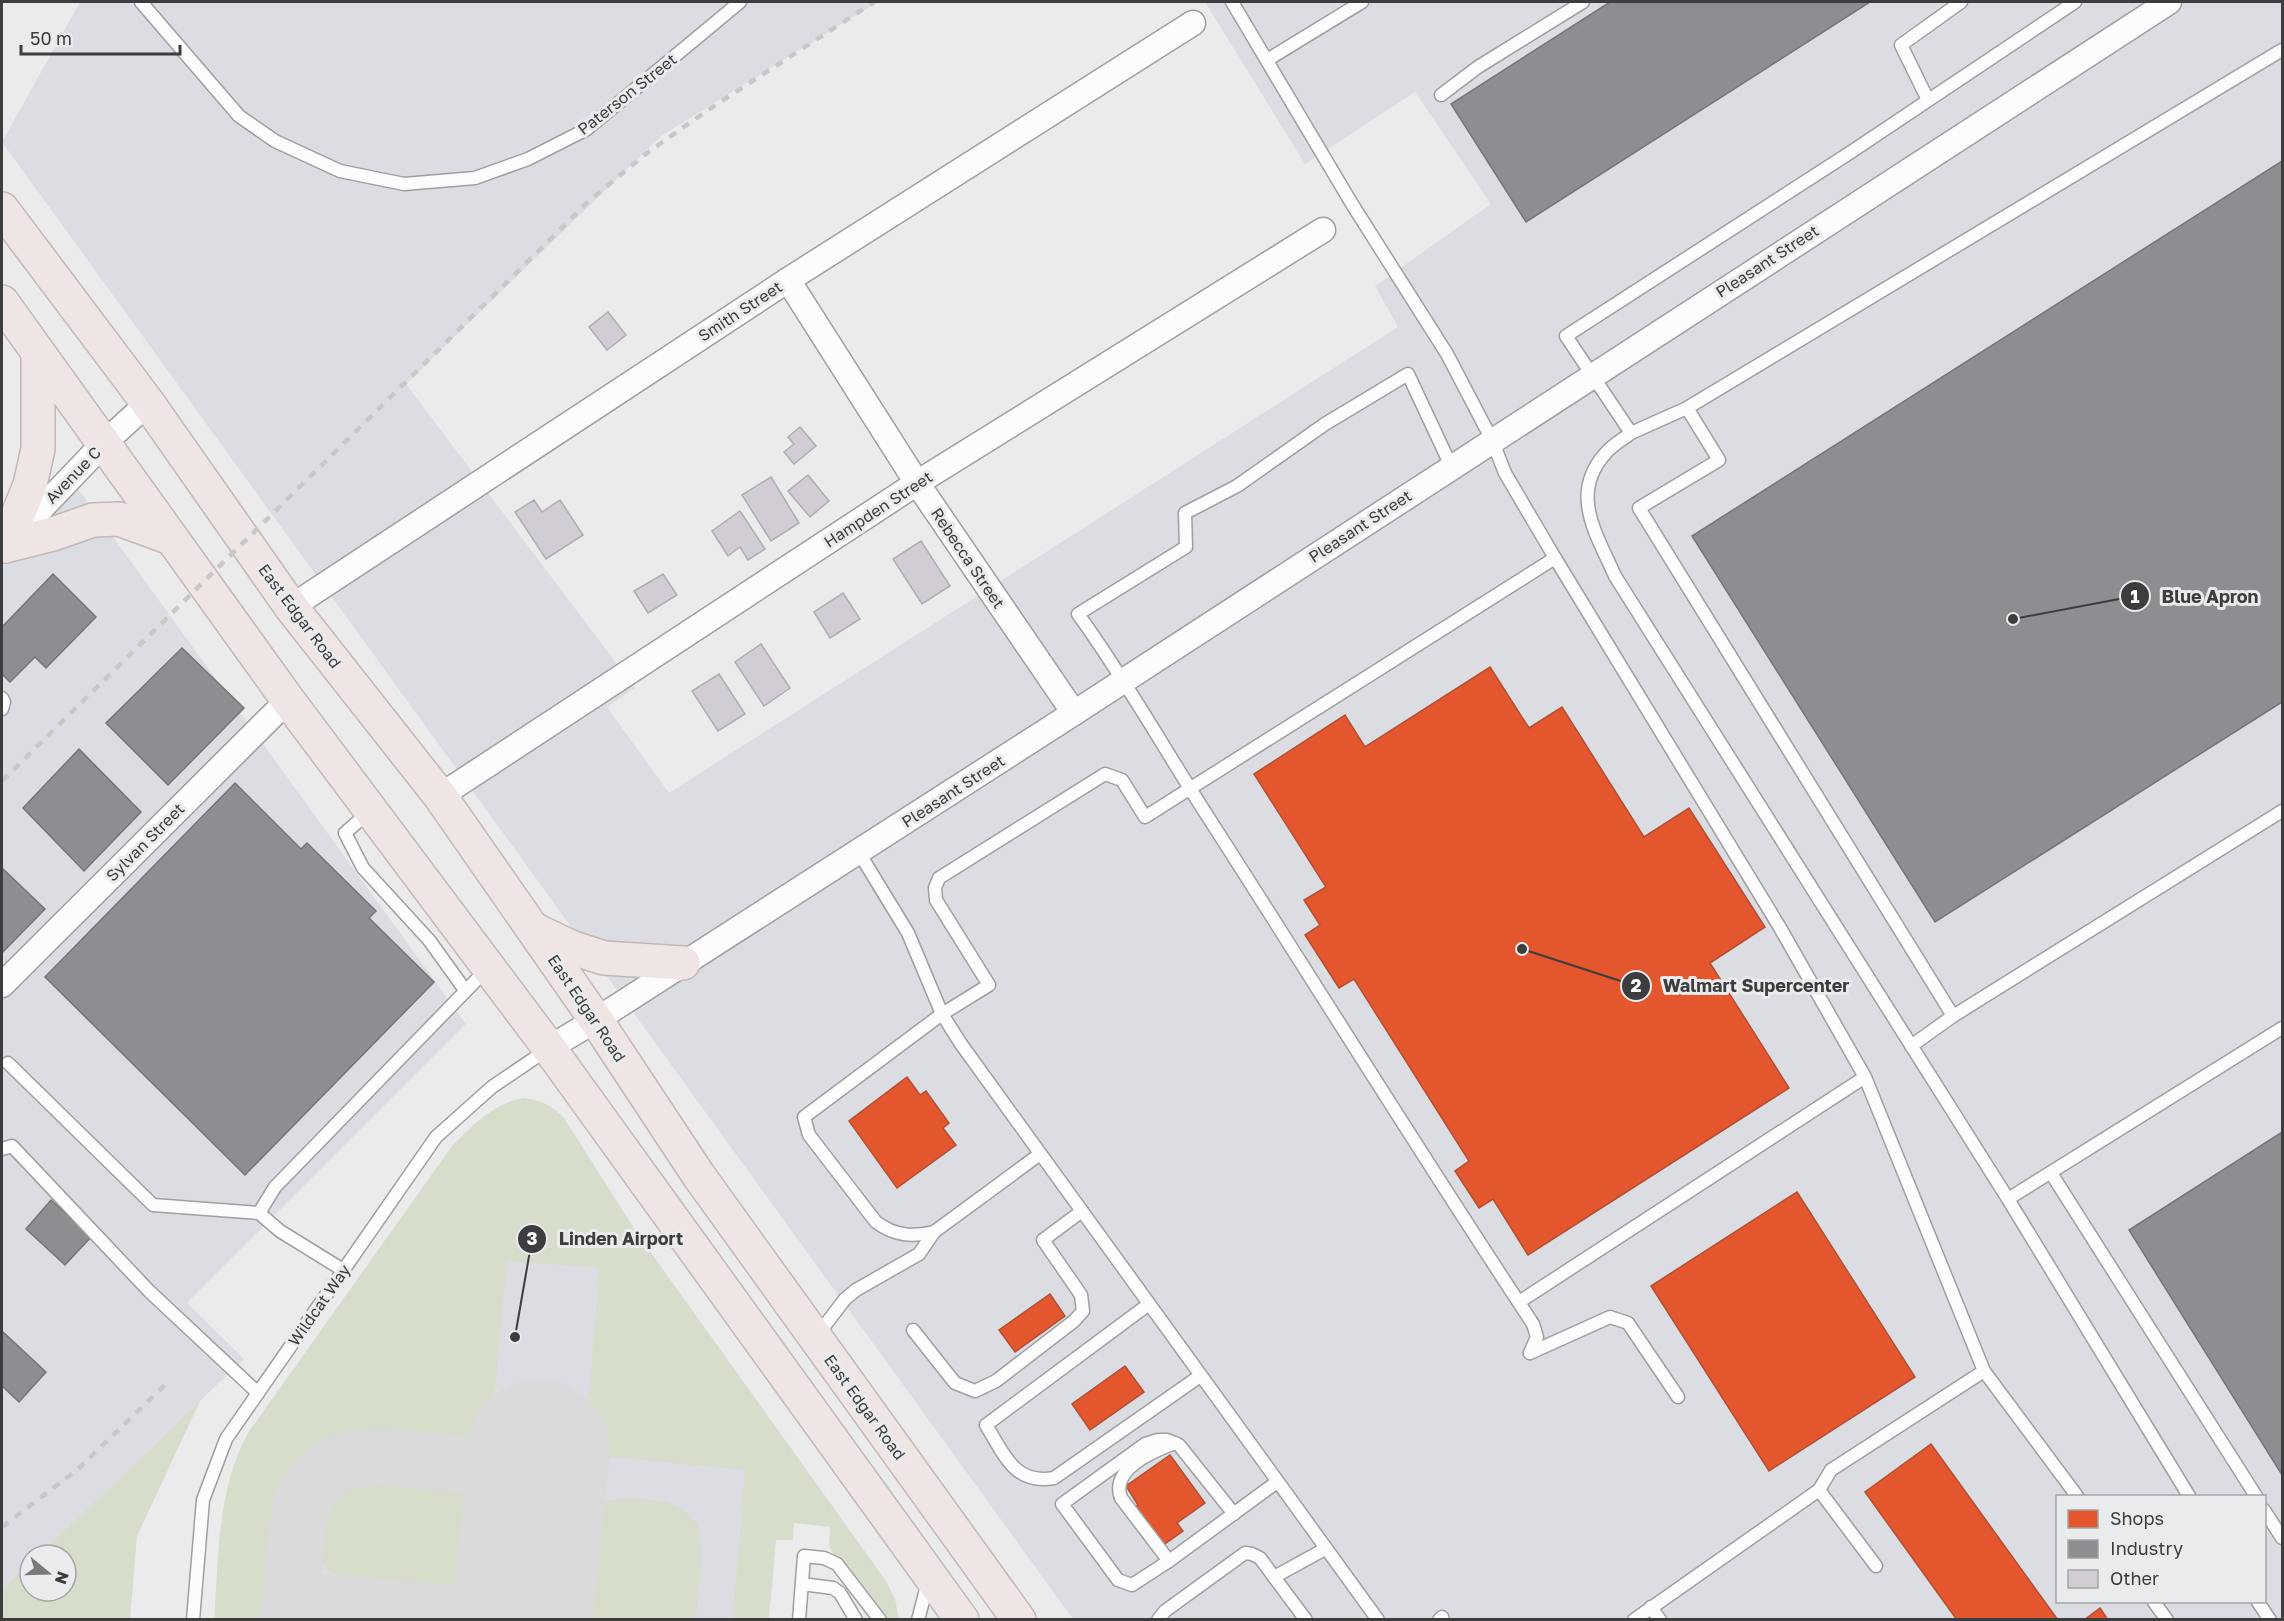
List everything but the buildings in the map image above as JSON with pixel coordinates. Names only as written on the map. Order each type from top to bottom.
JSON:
[{"type":"highway","name":"East Edgar Road","points":[[2,209],[148,403],[291,607],[440,796],[596,1020],[699,1176],[1019,1620]]},
{"type":"highway","points":[[2,302],[288,700],[549,1048],[962,1620]]},
{"type":"highway","points":[[3,548],[30,485],[38,449],[38,354]]},
{"type":"highway","points":[[3,548],[93,520],[119,519],[171,538]]},
{"type":"highway","points":[[534,930],[573,948],[604,958],[683,963]]},
{"type":"street","name":"Pleasant Street","points":[[549,1048],[1074,714],[1451,466],[2169,2]]},
{"type":"street","name":"Smith Street","points":[[291,607],[788,279],[1193,23]]},
{"type":"street","name":"Hampden Street","points":[[440,796],[917,483],[1323,230]]},
{"type":"street","name":"Rebecca Street","points":[[788,279],[917,483],[1074,714]]},
{"type":"street","name":"Avenue C","points":[[3,548],[103,444],[148,403]]},
{"type":"street","name":"Sylvan Street","points":[[2,985],[288,700]]},
{"type":"lane","name":"Paterson Street","points":[[141,2],[239,116],[275,141],[340,171],[404,184],[475,178],[528,159],[587,129],[740,2]]},
{"type":"lane","points":[[1232,2],[1352,204],[1447,354],[1492,440],[1504,472],[1779,926],[1865,1077],[1984,1371],[2075,1495]]},
{"type":"lane","points":[[1267,60],[1362,2]]},
{"type":"lane","points":[[1440,95],[1478,67],[1583,2]]},
{"type":"lane","points":[[1928,100],[1901,45],[1961,2]]},
{"type":"lane","points":[[1630,433],[1566,336],[2075,2]]},
{"type":"lane","points":[[2188,1495],[2008,1199],[1615,576],[1592,526],[1586,498],[1590,476],[1605,453],[1630,433],[1687,408],[2283,50]]},
{"type":"lane","points":[[1451,466],[1408,374],[1325,424],[1237,486],[1185,513],[1186,547],[1078,614],[1107,654],[1190,790],[1456,1208],[1533,1324],[1537,1337],[1530,1353],[1610,1317],[1628,1323],[1678,1397]]},
{"type":"lane","points":[[1687,408],[1719,460],[1639,508],[1953,1016]]},
{"type":"lane","points":[[934,1232],[905,1236],[887,1231],[876,1222],[809,1135],[804,1117],[942,1014],[989,985],[936,900],[935,888],[942,874],[1105,774],[1122,780],[1145,817],[1555,558]]},
{"type":"lane","points":[[2,698],[4,702],[2,709]]},
{"type":"lane","points":[[371,810],[345,833],[363,868],[429,940],[465,990]]},
{"type":"lane","points":[[1911,1046],[1953,1016],[2283,811]]},
{"type":"lane","points":[[858,851],[908,933],[942,1014],[961,1044],[1378,1620]]},
{"type":"lane","points":[[259,1213],[275,1187],[489,967]]},
{"type":"lane","points":[[2008,1199],[2283,1028]]},
{"type":"lane","name":"Wildcat Way","points":[[193,1620],[203,1500],[226,1440],[436,1137],[492,1087],[549,1048]]},
{"type":"lane","points":[[8,1063],[153,1205],[259,1213],[280,1231],[343,1270]]},
{"type":"lane","points":[[1519,1302],[1865,1077]]},
{"type":"lane","points":[[2,1149],[12,1146],[149,1291],[258,1393]]},
{"type":"lane","points":[[815,1338],[845,1299],[856,1290],[919,1254],[934,1232],[1040,1154]]},
{"type":"lane","points":[[2051,1173],[2255,1495]]},
{"type":"lane","points":[[913,1330],[955,1383],[975,1390],[996,1381],[1074,1321],[1083,1311],[1081,1294],[1043,1240],[1082,1211]]},
{"type":"lane","points":[[1149,1304],[986,1425],[1020,1474],[1040,1480],[1054,1478],[1200,1376]]},
{"type":"lane","points":[[1634,1620],[1819,1491],[1831,1470],[1984,1371]]},
{"type":"lane","points":[[1234,1514],[1184,1449],[1175,1443],[1158,1440],[1145,1444],[1062,1504],[1121,1582],[1128,1585],[1136,1584],[1234,1514],[1277,1482]]},
{"type":"lane","points":[[1169,1561],[1118,1491],[1121,1477],[1125,1472],[1156,1450],[1175,1443]]},
{"type":"lane","points":[[1819,1491],[1876,1566]]},
{"type":"lane","points":[[2266,1512],[2283,1538]]},
{"type":"lane","points":[[1274,1577],[1325,1549]]},
{"type":"lane","points":[[1158,1620],[1165,1611],[1245,1553],[1260,1558],[1305,1620]]},
{"type":"lane","points":[[799,1620],[804,1556],[824,1558],[837,1564],[880,1620]]},
{"type":"lane","points":[[918,1620],[930,1575]]},
{"type":"lane","points":[[802,1584],[833,1588],[840,1593],[856,1620]]},
{"type":"lane","points":[[2155,1603],[2167,1620]]},
{"type":"lane","points":[[2259,1603],[2270,1620]]},
{"type":"lane","points":[[1651,1607],[1660,1620]]},
{"type":"shaded area","points":[[80,2],[877,2],[661,136],[406,384],[635,688],[607,707],[669,793],[1398,327],[1375,286],[1491,204],[1415,92],[1305,164],[1205,2],[2282,2],[2282,1619],[1073,1619],[2,142]]},
{"type":"shaded area","points":[[76,486],[466,1024],[187,1303],[244,1359],[52,1543],[18,1543],[18,1575],[2,1590],[2,567]]},
{"type":"shaded area","points":[[499,1129],[777,1449],[764,1619],[225,1620],[235,1495]]},
{"type":"green space","points":[[524,1098],[546,1104],[564,1118],[639,1236],[886,1581],[895,1599],[899,1619],[886,1619],[844,1563],[832,1552],[829,1544],[830,1527],[794,1523],[793,1540],[776,1540],[769,1619],[733,1619],[745,1470],[585,1453],[599,1268],[507,1261],[493,1409],[490,1422],[484,1432],[475,1440],[463,1445],[367,1438],[334,1445],[311,1460],[295,1480],[284,1504],[278,1532],[272,1619],[214,1620],[225,1500],[230,1477],[248,1433],[452,1146],[493,1110]]},
{"type":"green space","points":[[200,1401],[137,1536],[130,1619],[2,1619],[2,1590],[18,1575],[18,1603],[78,1603],[78,1543],[52,1543]]},
{"type":"green space","points":[[374,1474],[460,1482],[471,1490],[464,1592],[459,1596],[348,1586],[339,1580],[325,1564],[320,1556],[316,1537],[319,1515],[325,1500],[332,1490],[344,1481]]},
{"type":"green space","points":[[624,1498],[666,1502],[688,1515],[698,1527],[701,1559],[696,1619],[582,1619],[589,1537],[595,1508],[605,1501]]},
{"type":"taxiway","points":[[289,1620],[302,1503],[312,1485],[333,1466],[354,1459],[381,1457],[537,1471]]},
{"type":"taxiway","points":[[291,1600],[522,1619]]},
{"type":"runway","points":[[522,1620],[539,1450]]},
{"type":"railway","points":[[2,781],[589,201],[647,153],[708,110],[874,2]]},
{"type":"railway","points":[[2,1527],[78,1469],[168,1382]]},
{"type":"place","name":"Blue Apron","points":[[2013,619]]},
{"type":"place","name":"Walmart Supercenter","points":[[1522,949]]},
{"type":"place","name":"Linden Airport","points":[[515,1337]]}]
